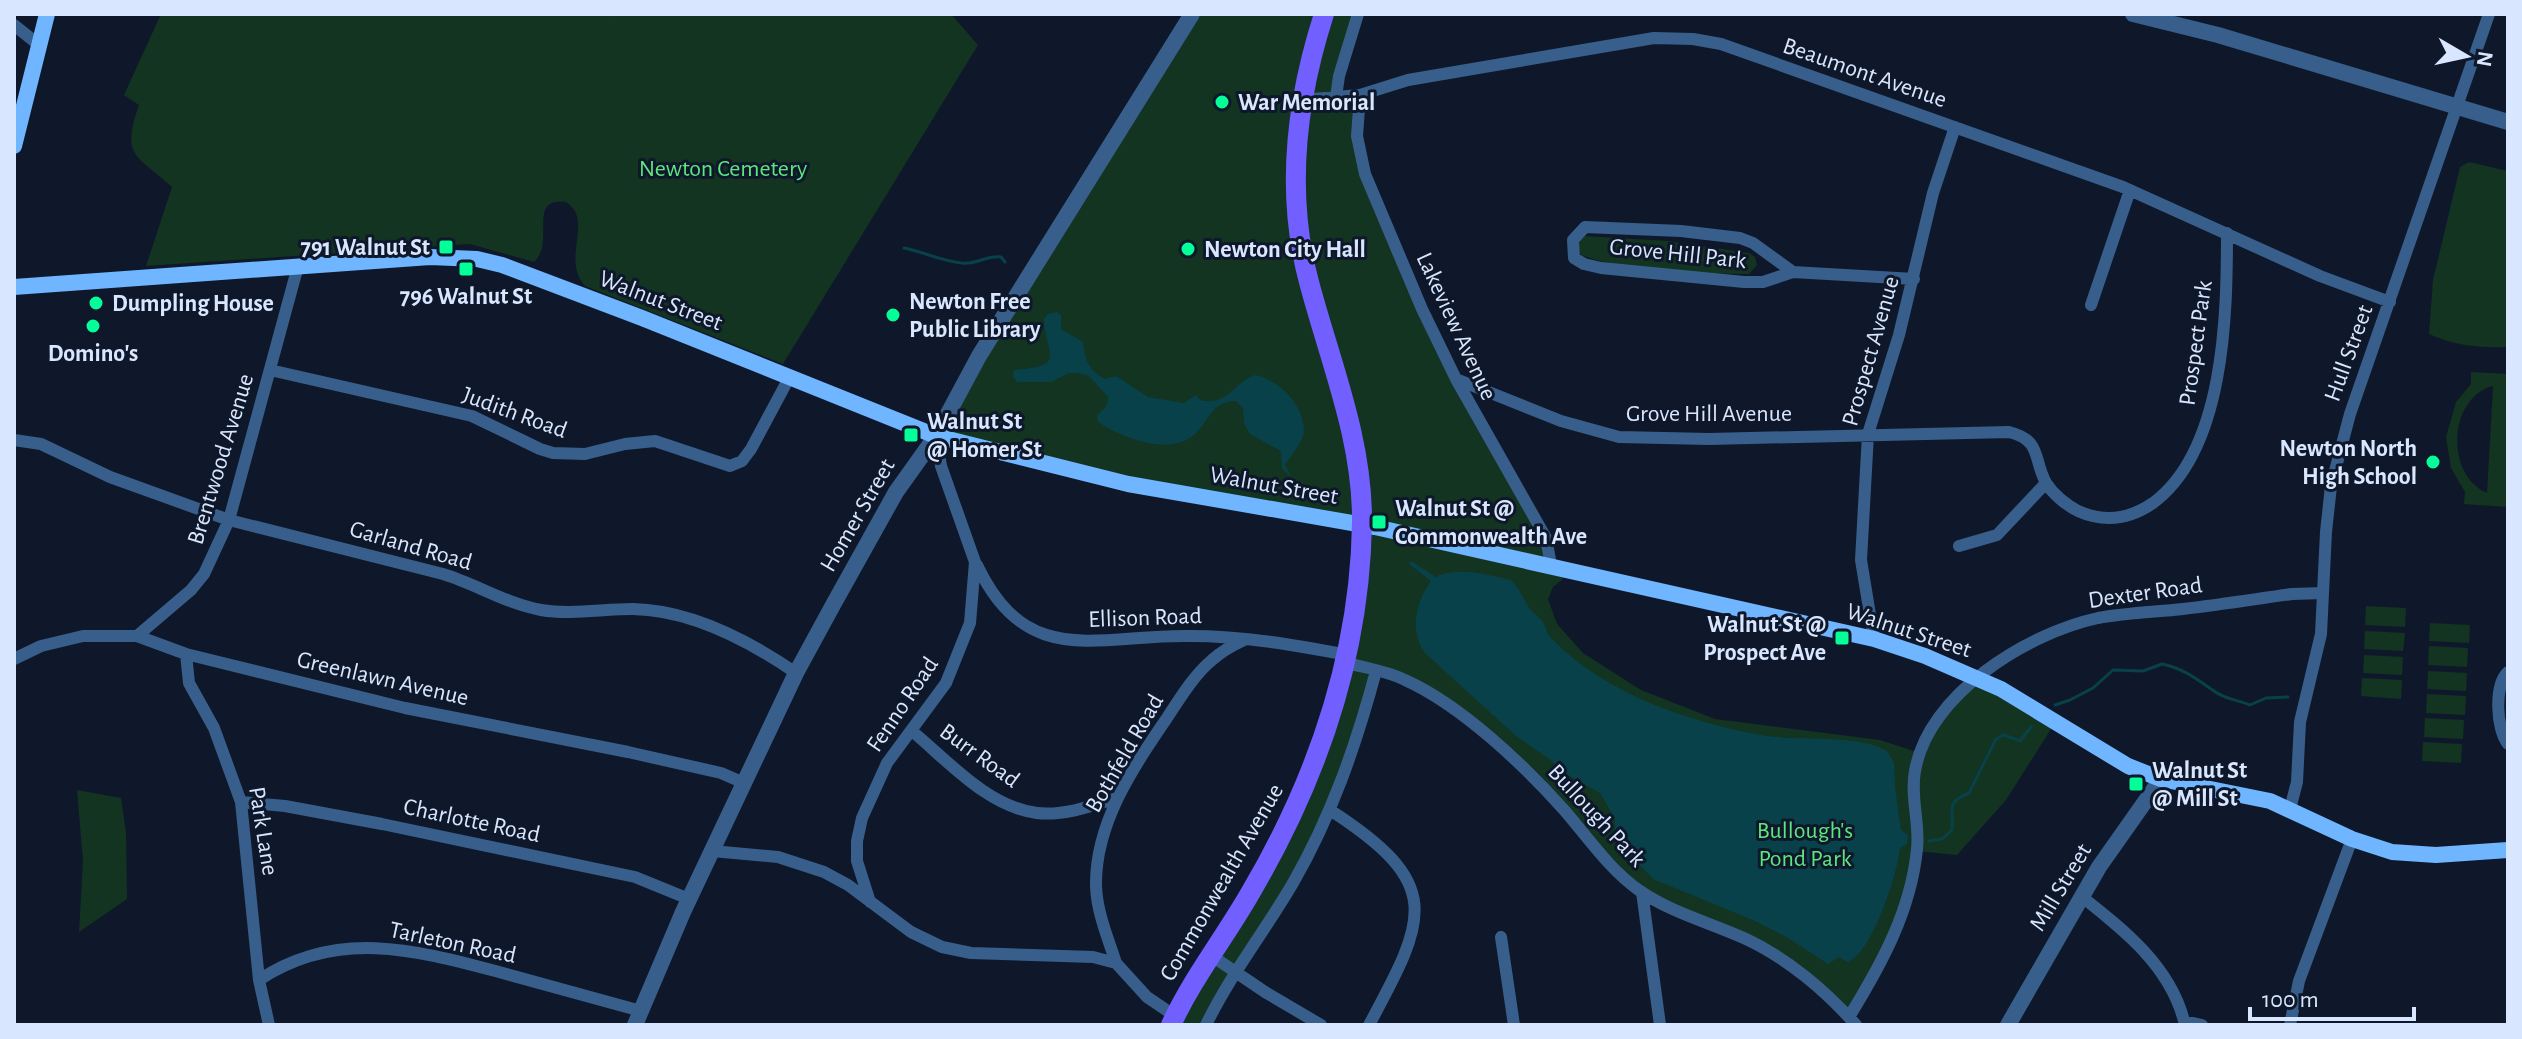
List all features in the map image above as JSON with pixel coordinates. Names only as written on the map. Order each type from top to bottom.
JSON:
[{"type":"main road","points":[[14,146],[47,14]]},
{"type":"main road","name":"Commonwealth Avenue","points":[[1173,1021],[1264,870],[1301,799],[1348,659],[1362,525],[1360,477],[1352,430],[1308,280],[1298,224],[1296,153],[1302,100],[1324,14]]},
{"type":"main road","name":"Walnut Street","points":[[22,286],[430,257],[477,259],[502,265],[630,313],[936,436],[1128,484],[1362,525],[1874,639],[1978,678],[2128,766],[2161,779],[2245,795],[2290,809],[2352,839],[2407,854],[2508,850]]},
{"type":"main road","points":[[14,277],[22,286],[14,295]]},
{"type":"street","name":"Homer Street","points":[[638,1018],[689,899],[796,673],[896,492],[936,436],[979,356],[1192,14]]},
{"type":"street","points":[[1336,97],[1339,76],[1358,14]]},
{"type":"street","points":[[2133,14],[2152,16],[2508,122]]},
{"type":"street","name":"Hull Street","points":[[2290,809],[2297,782],[2300,722],[2319,650],[2326,532],[2335,465],[2489,14]]},
{"type":"street","points":[[14,25],[39,45]]},
{"type":"street","name":"Beaumont Avenue","points":[[1302,100],[1360,95],[1408,80],[1654,38],[1693,39],[1721,44],[2130,190],[2320,276],[2390,302]]},
{"type":"street","name":"Lakeview Avenue","points":[[1360,95],[1357,136],[1365,174],[1422,309],[1456,379],[1546,538],[1551,565]]},
{"type":"street","name":"Prospect Avenue","points":[[1874,639],[1861,560],[1868,434],[1914,279],[1933,193],[1955,127]]},
{"type":"street","points":[[2091,305],[2130,190]]},
{"type":"street","name":"Grove Hill Park","points":[[1793,272],[1753,243],[1740,238],[1602,226],[1585,227],[1576,233],[1573,240],[1574,258],[1584,264],[1615,270],[1744,282],[1763,282],[1793,272],[1914,279]]},
{"type":"street","name":"Prospect Park","points":[[1972,432],[2009,432],[2027,439],[2036,453],[2046,483],[2062,500],[2080,511],[2122,519],[2158,499],[2177,479],[2205,427],[2214,390],[2227,291],[2227,233]]},
{"type":"street","name":"Brentwood Avenue","points":[[137,636],[191,590],[215,556],[229,520],[298,266]]},
{"type":"street","name":"Judith Road","points":[[270,370],[472,416],[553,453],[585,454],[625,444],[655,441],[730,466],[742,461],[751,449],[789,378]]},
{"type":"street","name":"Grove Hill Avenue","points":[[1456,379],[1561,421],[1619,437],[1709,439],[1972,432]]},
{"type":"street","name":"Fenno Road","points":[[870,902],[857,861],[862,818],[887,763],[946,683],[970,623],[975,562],[941,466],[936,436]]},
{"type":"street","name":"Garland Road","points":[[14,440],[41,444],[110,477],[229,520],[443,574],[535,609],[575,612],[633,609],[682,615],[731,635],[796,673]]},
{"type":"street","points":[[1959,546],[1997,535],[2046,483]]},
{"type":"street","name":"Ellison Road","points":[[975,562],[1002,608],[1019,622],[1063,639],[1089,642],[1187,635],[1246,638],[1348,659]]},
{"type":"street","name":"Dexter Road","points":[[1853,1021],[1890,946],[1911,885],[1918,846],[1913,781],[1919,756],[1942,713],[1978,678],[2025,646],[2097,619],[2292,594],[2323,593]]},
{"type":"street","name":"Greenlawn Avenue","points":[[14,659],[41,646],[83,636],[137,636],[186,654],[405,708],[721,773],[744,783]]},
{"type":"street","name":"Bothfeld Road","points":[[1116,963],[1100,918],[1096,888],[1102,837],[1117,798],[1158,731],[1197,676],[1212,660],[1246,638]]},
{"type":"street","name":"Park Lane","points":[[186,654],[189,683],[214,728],[241,802],[259,980],[269,1025]]},
{"type":"street","name":"Bullough Park","points":[[1348,659],[1400,677],[1422,689],[1501,748],[1564,810],[1617,871],[1642,892],[1669,908],[1762,948],[1803,976],[1853,1021]]},
{"type":"street","points":[[1206,1025],[1292,884],[1330,810],[1359,734],[1376,671]]},
{"type":"street","points":[[2508,672],[2502,678],[2499,721],[2501,733],[2508,744]]},
{"type":"street","name":"Burr Road","points":[[912,731],[972,781],[1015,808],[1038,813],[1058,812],[1087,808],[1117,798]]},
{"type":"street","name":"Mill Street","points":[[2008,1025],[2081,896],[2161,779]]},
{"type":"street","name":"Charlotte Road","points":[[241,802],[341,816],[635,877],[689,899]]},
{"type":"street","points":[[1330,810],[1390,856],[1413,887],[1415,917],[1410,943],[1403,964],[1369,1025]]},
{"type":"street","points":[[2290,1025],[2299,981],[2352,839]]},
{"type":"street","points":[[712,851],[778,857],[824,872],[911,932],[942,947],[971,953],[1093,957],[1116,963],[1173,1021]]},
{"type":"street","points":[[1642,892],[1660,1025]]},
{"type":"street","points":[[2081,896],[2165,974],[2178,998],[2184,1023],[2202,1025]]},
{"type":"street","points":[[1501,937],[1514,1025]]},
{"type":"street","name":"Tarleton Road","points":[[259,980],[305,955],[362,948],[400,949],[435,955],[638,1018]]},
{"type":"street","points":[[1212,956],[1321,1025]]},
{"type":"green space","name":"Newton Cemetery","points":[[161,14],[951,14],[978,45],[783,364],[585,286],[576,264],[578,219],[566,202],[554,202],[547,206],[543,243],[534,262],[470,244],[146,266],[172,187],[135,153],[131,135],[139,105],[124,95]]},
{"type":"green space","name":"Bullough's Pond Park","points":[[1192,14],[1358,14],[1336,96],[1360,95],[1357,136],[1422,309],[1546,538],[1551,565],[1566,569],[1548,599],[1557,624],[1583,653],[1641,690],[1715,719],[1880,740],[1920,753],[1925,741],[1978,678],[2056,721],[2006,800],[1957,855],[1917,851],[1908,896],[1849,1017],[1786,963],[1653,899],[1564,810],[1455,712],[1376,671],[1330,810],[1206,1025],[1171,1025],[1317,760],[1362,525],[936,436]]},
{"type":"green space","points":[[2469,162],[2508,171],[2508,347],[2468,345],[2429,334],[2433,280],[2460,167]]},
{"type":"green space","points":[[1585,236],[1668,241],[1749,253],[1755,257],[1757,265],[1749,274],[1618,265],[1581,255],[1577,244]]},
{"type":"green space","points":[[2471,372],[2508,374],[2508,507],[2464,504],[2465,492],[2451,468],[2446,437],[2456,402],[2471,384]],"holes":[[[2493,387],[2487,493],[2473,484],[2464,471],[2457,438],[2467,406],[2477,394]]]},
{"type":"green space","points":[[2366,606],[2406,608],[2405,627],[2365,625]]},
{"type":"green space","points":[[2430,623],[2470,625],[2469,643],[2429,641]]},
{"type":"green space","points":[[2365,631],[2405,633],[2403,651],[2364,649]]},
{"type":"green space","points":[[2429,646],[2468,648],[2467,667],[2428,665]]},
{"type":"green space","points":[[2364,655],[2403,657],[2402,675],[2363,673]]},
{"type":"green space","points":[[2428,671],[2467,673],[2466,691],[2427,689]]},
{"type":"green space","points":[[2362,678],[2402,680],[2401,699],[2361,696]]},
{"type":"green space","points":[[2427,694],[2466,696],[2465,715],[2426,713]]},
{"type":"green space","points":[[2425,718],[2464,720],[2463,739],[2424,737]]},
{"type":"green space","points":[[2423,742],[2462,744],[2461,763],[2422,761]]},
{"type":"green space","points":[[77,790],[121,798],[126,833],[127,899],[79,932],[83,861]]},
{"type":"shaded area","points":[[1057,312],[1061,315],[1061,329],[1083,342],[1086,359],[1095,372],[1105,379],[1116,376],[1148,397],[1184,403],[1196,395],[1200,400],[1210,401],[1224,397],[1255,375],[1273,382],[1295,403],[1303,421],[1301,440],[1285,465],[1292,478],[1282,468],[1281,451],[1250,434],[1244,424],[1243,408],[1236,401],[1221,404],[1194,435],[1184,441],[1159,444],[1132,439],[1098,422],[1097,416],[1107,405],[1108,397],[1089,376],[1069,373],[1051,382],[1017,382],[1013,376],[1014,370],[1042,366],[1048,362],[1050,350],[1044,319],[1048,314]]},
{"type":"shaded area","points":[[1411,561],[1436,577],[1463,572],[1511,580],[1543,622],[1550,637],[1574,659],[1624,691],[1652,704],[1709,723],[1767,736],[1861,742],[1887,751],[1894,763],[1901,830],[1908,835],[1907,844],[1900,848],[1889,893],[1866,945],[1847,962],[1839,957],[1828,964],[1755,921],[1653,879],[1618,842],[1615,819],[1600,793],[1564,773],[1516,736],[1425,653],[1417,635],[1416,616],[1421,598],[1431,581],[1409,564]]},
{"type":"waterway","points":[[904,248],[954,262],[972,263],[996,257],[1001,257],[1005,262]]},
{"type":"waterway","points":[[2055,705],[2093,688],[2113,670],[2143,671],[2162,664],[2183,671],[2222,696],[2250,705],[2266,698],[2288,697]]},
{"type":"waterway","points":[[1929,841],[1942,839],[1952,830],[1954,803],[1969,793],[1996,739],[2004,735],[2020,741],[2031,727]]},
{"type":"place","name":"War Memorial","points":[[1222,102]]},
{"type":"place","name":"791 Walnut St","points":[[446,247]]},
{"type":"place","name":"Newton City Hall","points":[[1188,249]]},
{"type":"place","name":"796 Walnut St","points":[[466,269]]},
{"type":"place","name":"Dumpling House","points":[[96,303]]},
{"type":"place","name":"Newton Free Public Library","points":[[893,315]]},
{"type":"place","name":"Domino's","points":[[93,326]]},
{"type":"place","name":"Walnut St @ Homer St","points":[[911,435]]},
{"type":"place","name":"Newton North High School","points":[[2433,462]]},
{"type":"place","name":"Walnut St @ Commonwealth Ave","points":[[1379,522]]},
{"type":"place","name":"Walnut St @ Prospect Ave","points":[[1842,638]]},
{"type":"place","name":"Walnut St @ Mill St","points":[[2136,784]]}]
